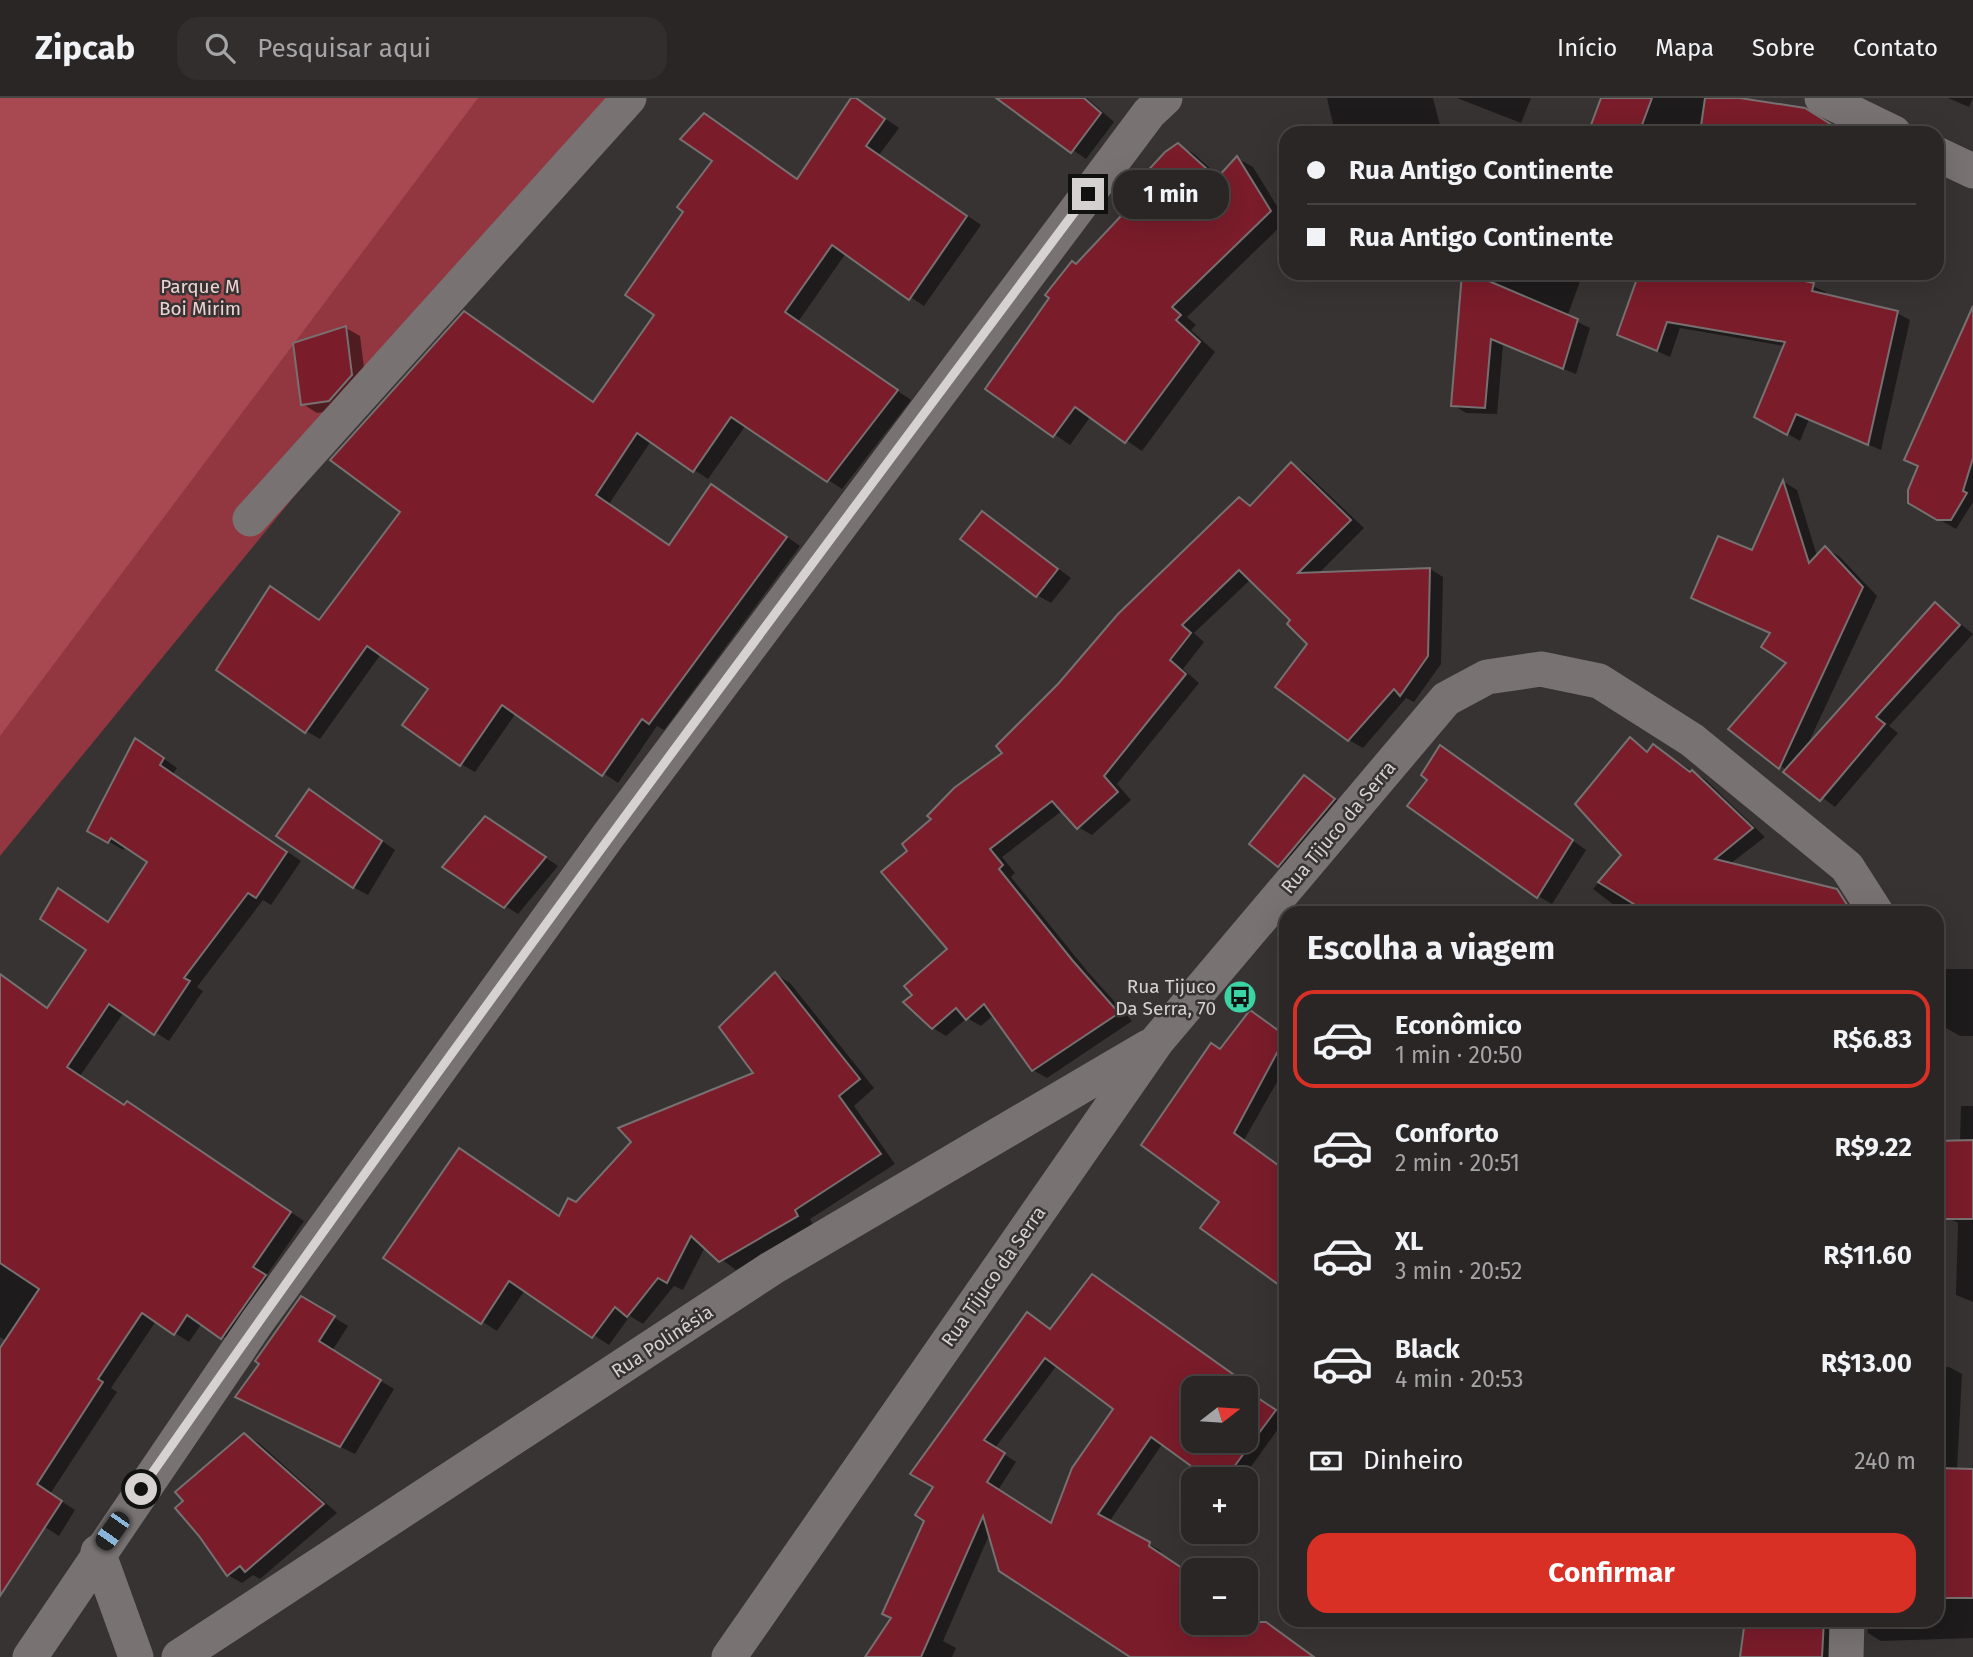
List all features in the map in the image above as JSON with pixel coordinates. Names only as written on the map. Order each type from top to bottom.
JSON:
[{"type":"street","points":[[250,519],[629,98]]},
{"type":"street","points":[[30,1657],[98,1552],[257,1322],[600,847],[1149,113],[1165,98]]},
{"type":"street","points":[[1822,98],[1880,126]]},
{"type":"street","points":[[1944,157],[1973,171]]},
{"type":"street","name":"Rua Tijuco da Serra","points":[[729,1657],[1157,1041],[1446,699],[1487,677],[1541,668],[1600,681],[1692,740],[1847,867],[1872,906]]},
{"type":"street","name":"Rua Polinésia","points":[[179,1657],[772,1269],[1157,1041]]},
{"type":"street","points":[[98,1552],[136,1657]]},
{"type":"street","points":[[1846,1657],[1847,1627]]},
{"type":"green space","name":"Parque M Boi Mirim","points":[[0,98],[620,98],[0,856]]},
{"type":"green space","name":"Parque M Boi Mirim","points":[[0,98],[478,98],[0,736]]},
{"type":"building","points":[[851,98],[856,98],[885,119],[866,146],[967,216],[909,300],[832,245],[785,312],[898,390],[827,482],[731,417],[693,472],[637,433],[596,495],[669,545],[711,484],[787,537],[649,724],[642,719],[602,776],[502,705],[460,766],[402,725],[428,689],[367,646],[305,733],[216,670],[270,586],[319,620],[400,512],[330,460],[464,311],[593,402],[654,315],[625,295],[683,212],[677,207],[712,161],[680,139],[704,113],[797,179]]},
{"type":"building","points":[[996,98],[1084,98],[1101,113],[1071,153]]},
{"type":"building","points":[[1601,98],[1652,98],[1642,126],[1591,126]]},
{"type":"building","points":[[1705,98],[1740,98],[1805,108],[1832,125],[1832,126],[1701,126]]},
{"type":"building","points":[[1178,143],[1217,178],[1237,156],[1271,211],[1172,307],[1181,315],[1176,320],[1200,342],[1125,443],[1075,407],[1053,437],[985,389],[1049,298],[1045,295],[1072,261],[1076,264],[1136,200],[1128,192],[1165,152]]},
{"type":"building","points":[[1461,280],[1486,280],[1578,319],[1563,369],[1491,339],[1485,408],[1451,406]]},
{"type":"building","points":[[1637,280],[1800,280],[1814,283],[1812,291],[1898,311],[1868,445],[1796,414],[1787,435],[1754,417],[1785,342],[1667,322],[1657,351],[1617,335]]},
{"type":"building","points":[[1973,306],[1973,458],[1963,491],[1967,493],[1951,520],[1937,520],[1908,503],[1908,490],[1918,466],[1904,460]]},
{"type":"building","points":[[346,326],[352,375],[329,401],[301,405],[293,343]]},
{"type":"building","points":[[1291,462],[1351,520],[1298,573],[1430,568],[1428,656],[1400,696],[1394,689],[1348,741],[1275,687],[1307,644],[1287,624],[1290,620],[1239,570],[1182,625],[1191,633],[1170,660],[1186,674],[1104,776],[1118,792],[1077,829],[1052,801],[990,849],[1003,865],[999,869],[1119,1013],[1032,1071],[984,1004],[966,1020],[956,1008],[932,1029],[903,1002],[912,995],[904,986],[947,949],[881,872],[907,851],[902,844],[931,819],[927,816],[954,788],[1002,753],[996,746],[1058,684],[1118,614],[1239,497],[1250,506]]},
{"type":"building","points":[[1783,480],[1809,563],[1825,546],[1863,587],[1779,769],[1728,729],[1786,663],[1761,647],[1770,633],[1691,598],[1718,536],[1752,550]]},
{"type":"building","points":[[982,511],[1058,569],[1036,597],[960,539]]},
{"type":"building","points":[[1935,602],[1960,625],[1876,717],[1885,724],[1820,801],[1783,772]]},
{"type":"building","points":[[1630,737],[1647,752],[1653,744],[1690,772],[1692,770],[1753,828],[1715,859],[1837,889],[1848,906],[1637,906],[1598,882],[1621,855],[1575,804]]},
{"type":"building","points":[[135,738],[164,758],[160,765],[287,852],[256,898],[248,893],[184,978],[190,981],[154,1035],[109,1004],[67,1067],[124,1105],[127,1101],[291,1212],[253,1267],[266,1275],[221,1339],[187,1315],[174,1335],[142,1313],[98,1379],[103,1382],[37,1484],[62,1501],[0,1596],[0,1348],[39,1289],[0,1263],[0,974],[47,1008],[86,950],[40,919],[58,888],[108,922],[147,862],[111,838],[108,843],[87,831]]},
{"type":"building","points":[[1440,745],[1573,840],[1537,898],[1407,806],[1427,780],[1421,775]]},
{"type":"building","points":[[1304,775],[1335,799],[1278,867],[1249,844]]},
{"type":"building","points":[[309,789],[382,841],[353,888],[276,836]]},
{"type":"building","points":[[485,816],[546,857],[504,908],[442,867]]},
{"type":"building","points":[[775,972],[860,1079],[839,1096],[881,1154],[795,1210],[798,1216],[719,1262],[691,1236],[667,1283],[658,1278],[627,1317],[615,1307],[592,1338],[509,1281],[481,1324],[383,1258],[459,1148],[559,1216],[568,1198],[576,1202],[631,1142],[618,1128],[753,1073],[719,1027]]},
{"type":"building","points":[[1250,1010],[1279,1031],[1279,1049],[1234,1133],[1279,1166],[1279,1285],[1200,1228],[1219,1202],[1141,1145],[1211,1043],[1220,1049]]},
{"type":"building","points":[[1973,1140],[1973,1219],[1944,1219],[1944,1141]]},
{"type":"building","points":[[1092,1274],[1236,1376],[1181,1376],[1181,1453],[1244,1453],[1234,1467],[1192,1467],[1151,1437],[1098,1514],[1150,1542],[1149,1546],[1181,1567],[1181,1635],[1258,1635],[1258,1622],[1266,1622],[1314,1657],[1130,1657],[999,1571],[983,1516],[921,1657],[865,1657],[891,1618],[882,1614],[924,1521],[915,1515],[933,1487],[910,1474],[1027,1312],[1050,1329]],"holes":[[[1045,1358],[1113,1409],[1072,1468],[1051,1523],[987,1482],[1005,1453],[984,1440]]]},
{"type":"building","points":[[301,1296],[335,1316],[319,1341],[381,1380],[340,1447],[235,1397],[259,1364],[255,1361]]},
{"type":"building","points":[[1258,1398],[1276,1410],[1258,1434]]},
{"type":"building","points":[[244,1433],[324,1504],[245,1572],[240,1566],[227,1576],[175,1508],[183,1501],[175,1492]]},
{"type":"building","points":[[1944,1468],[1973,1469],[1973,1598],[1944,1598]]},
{"type":"building","points":[[1744,1627],[1824,1627],[1822,1657],[1740,1657]]},
{"type":"place","name":"Rua Tijuco Da Serra, 70","points":[[1240,997]]},
{"type":"route","points":[[141,1489],[257,1322],[608,836],[1088,194]]}]
